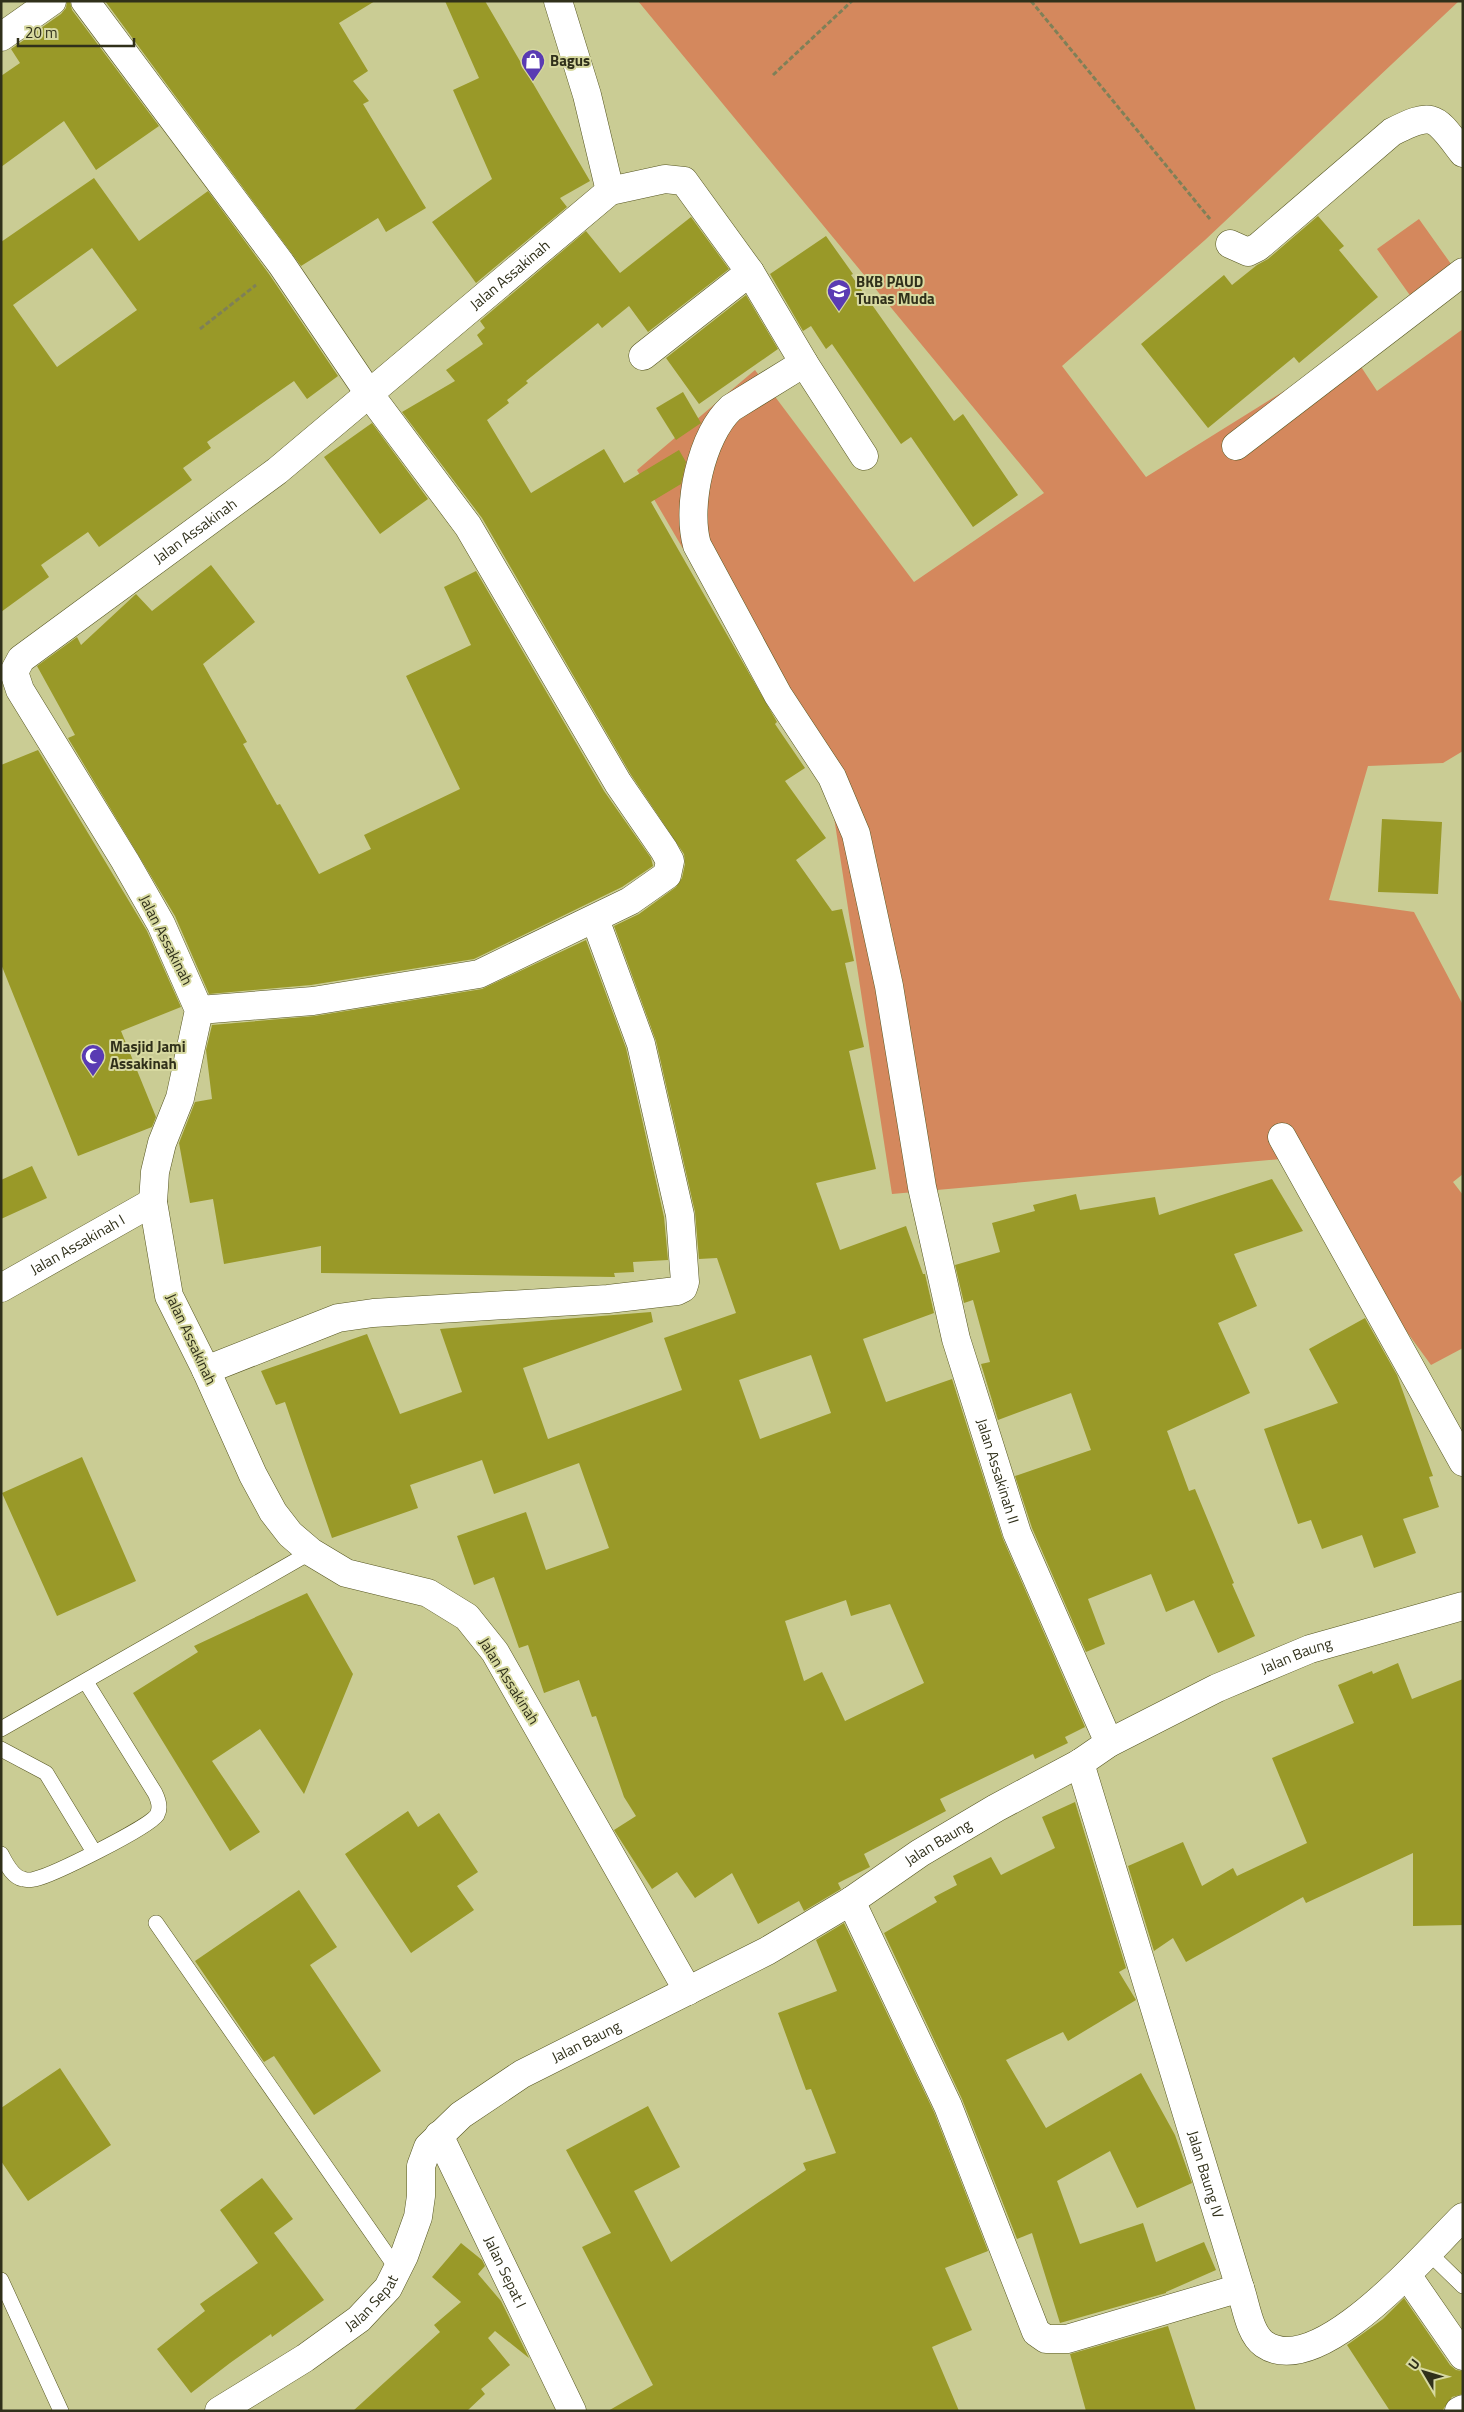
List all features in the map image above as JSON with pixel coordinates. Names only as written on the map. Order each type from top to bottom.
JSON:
[{"type":"street","points":[[1,37],[52,1]]},
{"type":"street","points":[[86,1],[282,265],[370,395],[468,526],[618,783],[670,861],[667,874],[630,901],[595,920],[479,974],[313,1001],[199,1010]]},
{"type":"street","points":[[558,1],[587,95],[610,192],[665,179],[684,181],[750,272],[804,363],[864,456]]},
{"type":"street","points":[[1230,244],[1248,252],[1258,247],[1392,132],[1416,119],[1428,118],[1436,122],[1444,128],[1463,153]]},
{"type":"street","name":"Jalan Assakinah","points":[[610,192],[277,471],[21,659],[14,672],[20,690],[125,861],[160,924],[199,1010],[180,1098],[162,1143],[155,1172],[153,1202],[169,1296],[206,1370],[253,1475],[273,1512],[290,1534],[311,1552],[346,1573],[428,1593],[466,1617],[495,1652],[688,1991]]},
{"type":"street","points":[[642,356],[750,272]]},
{"type":"street","points":[[1236,446],[1463,272]]},
{"type":"street","name":"Jalan Assakinah II","points":[[804,363],[731,408],[722,417],[704,456],[694,502],[693,531],[697,545],[778,695],[832,777],[856,834],[889,986],[922,1187],[956,1339],[1017,1533],[1109,1743]]},
{"type":"street","points":[[206,1370],[338,1318],[373,1313],[608,1300],[677,1291],[683,1288],[686,1282],[680,1215],[641,1044],[595,920]]},
{"type":"street","points":[[1282,1137],[1463,1462]]},
{"type":"street","name":"Jalan Assakinah I","points":[[1,1288],[153,1202]]},
{"type":"street","name":"Jalan Baung","points":[[439,2135],[461,2115],[522,2074],[766,1951],[851,1901],[920,1853],[996,1808],[1080,1763],[1109,1743],[1217,1688],[1310,1649],[1463,1606]]},
{"type":"street","name":"Jalan Baung IV","points":[[1080,1763],[1240,2288],[1254,2332],[1263,2343],[1275,2349],[1291,2352],[1324,2341],[1358,2318],[1407,2275],[1427,2251],[1463,2217]]},
{"type":"street","points":[[851,1901],[948,2106],[1036,2332],[1046,2339],[1067,2339],[1240,2288]]},
{"type":"street","name":"Jalan Sepat","points":[[219,2411],[306,2358],[359,2319],[388,2288],[418,2217],[421,2196],[421,2166],[428,2148],[439,2135]]},
{"type":"street","name":"Jalan Sepat I","points":[[439,2135],[572,2411]]},
{"type":"street","points":[[1407,2275],[1463,2356]]},
{"type":"street","points":[[1459,2411],[1463,2409]]},
{"type":"lane","points":[[1,1729],[311,1552]]},
{"type":"lane","points":[[1,1854],[12,1872],[21,1879],[34,1880],[94,1852],[150,1822],[158,1814],[159,1803],[155,1792],[86,1682]]},
{"type":"lane","points":[[1,1749],[46,1773],[94,1852]]},
{"type":"lane","points":[[156,1923],[397,2269]]},
{"type":"lane","points":[[1427,2251],[1463,2286]]},
{"type":"lane","points":[[1,2280],[61,2411]]},
{"type":"path","points":[[773,75],[852,1]]},
{"type":"path","points":[[1031,1],[1230,244]]},
{"type":"path","points":[[200,329],[282,265]]},
{"type":"shaded area","points":[[638,1],[1459,1],[1205,240],[1062,366],[1146,477],[1350,350],[1377,391],[1463,329],[1463,751],[1443,763],[1368,766],[1329,900],[1414,912],[1463,1005],[1463,1174],[1453,1182],[1463,1195],[1463,1348],[1431,1365],[1281,1159],[892,1194],[832,804],[637,470],[755,370],[914,582],[1044,493]]},
{"type":"shaded area","points":[[1419,219],[1456,271],[1414,301],[1377,249]]},
{"type":"building","points":[[67,1],[70,1],[72,10],[159,126],[96,170],[64,121],[1,167],[1,76],[20,63],[11,49],[61,14],[66,8]]},
{"type":"building","points":[[105,1],[375,1],[339,23],[368,71],[353,81],[369,101],[363,104],[426,208],[386,232],[378,218],[301,266]]},
{"type":"building","points":[[445,1],[485,1],[590,181],[560,198],[567,207],[476,283],[432,222],[492,179],[453,90],[479,78]]},
{"type":"building","points":[[94,178],[139,241],[208,191],[269,274],[338,376],[307,399],[294,381],[207,442],[211,448],[183,468],[192,480],[99,547],[88,532],[41,565],[49,577],[1,612],[1,242]],"holes":[[[92,248],[137,310],[57,367],[13,305]]]},
{"type":"building","points":[[1318,216],[1344,246],[1339,250],[1378,297],[1299,363],[1294,357],[1208,428],[1141,344],[1224,275],[1232,285],[1257,265],[1268,259]]},
{"type":"building","points":[[691,217],[729,269],[648,332],[629,306],[602,328],[598,323],[526,381],[528,383],[507,400],[509,403],[487,420],[531,493],[604,449],[624,483],[679,450],[686,462],[681,484],[651,502],[777,722],[775,724],[805,768],[785,781],[826,838],[796,860],[832,911],[842,909],[854,961],[845,963],[864,1047],[849,1051],[876,1169],[816,1183],[840,1250],[906,1226],[923,1274],[925,1274],[934,1313],[863,1339],[886,1402],[952,1379],[1003,1539],[1085,1727],[1065,1737],[1068,1743],[1035,1759],[1033,1754],[940,1799],[946,1811],[864,1854],[870,1867],[838,1883],[841,1889],[804,1911],[799,1901],[758,1924],[732,1873],[695,1898],[677,1872],[652,1889],[614,1830],[636,1816],[624,1797],[596,1716],[592,1717],[579,1680],[544,1693],[528,1645],[519,1648],[494,1577],[474,1585],[457,1536],[526,1512],[546,1570],[609,1548],[579,1463],[494,1494],[482,1460],[410,1485],[418,1508],[332,1538],[285,1402],[276,1405],[261,1371],[367,1334],[400,1414],[462,1392],[440,1329],[651,1312],[653,1322],[523,1368],[548,1439],[682,1390],[664,1338],[736,1313],[717,1258],[699,1259],[695,1212],[656,1041],[614,926],[639,914],[676,887],[682,878],[685,864],[684,854],[631,775],[482,518],[402,412],[455,381],[446,370],[483,344],[477,335],[485,328],[480,321],[586,231],[620,273]],"holes":[[[811,1355],[831,1413],[760,1439],[739,1380]],[[846,1600],[851,1616],[890,1604],[924,1683],[845,1721],[822,1672],[804,1681],[785,1621]]]},
{"type":"building","points":[[826,236],[853,274],[851,275],[954,421],[963,414],[1018,495],[973,527],[911,437],[901,444],[832,344],[826,349],[811,326],[803,331],[770,274]]},
{"type":"building","points":[[746,295],[778,349],[699,404],[666,358]]},
{"type":"building","points":[[683,392],[701,423],[676,440],[656,408]]},
{"type":"building","points":[[372,423],[428,499],[380,534],[324,457]]},
{"type":"building","points":[[211,565],[255,622],[203,664],[247,742],[243,744],[277,805],[280,804],[319,874],[371,849],[364,835],[460,789],[406,676],[471,645],[444,587],[476,571],[604,791],[651,858],[653,866],[622,887],[474,959],[311,985],[209,994],[175,916],[68,738],[75,735],[37,666],[77,637],[81,645],[136,594],[152,611]]},
{"type":"building","points":[[38,750],[147,931],[181,1007],[121,1031],[156,1117],[152,1127],[78,1156],[1,964],[1,765]]},
{"type":"building","points":[[1382,819],[1442,822],[1438,894],[1378,892]]},
{"type":"building","points":[[586,940],[626,1048],[664,1217],[668,1260],[633,1262],[634,1272],[614,1273],[615,1277],[321,1273],[321,1246],[224,1264],[213,1199],[190,1203],[179,1143],[195,1102],[212,1099],[206,1050],[212,1025],[315,1016],[482,989]]},
{"type":"building","points":[[32,1166],[47,1198],[1,1219],[1,1180]]},
{"type":"building","points":[[1272,1179],[1303,1231],[1234,1254],[1257,1306],[1218,1323],[1250,1393],[1167,1431],[1189,1491],[1195,1489],[1234,1583],[1232,1584],[1255,1636],[1218,1653],[1194,1600],[1166,1612],[1151,1574],[1088,1599],[1105,1644],[1086,1652],[1032,1528],[1015,1476],[1091,1450],[1071,1393],[998,1420],[981,1364],[990,1362],[973,1300],[964,1303],[955,1265],[1000,1252],[992,1223],[1035,1211],[1033,1205],[1076,1194],[1080,1210],[1155,1197],[1159,1215]]},
{"type":"building","points":[[1365,1318],[1397,1375],[1433,1476],[1429,1477],[1439,1507],[1403,1519],[1416,1553],[1374,1568],[1362,1535],[1322,1549],[1311,1520],[1298,1524],[1264,1429],[1338,1403],[1309,1349]]},
{"type":"building","points":[[82,1457],[136,1581],[57,1616],[2,1493]]},
{"type":"building","points":[[307,1593],[353,1674],[304,1794],[260,1729],[212,1761],[260,1832],[230,1851],[133,1693],[198,1652],[194,1646]]},
{"type":"building","points":[[1398,1663],[1412,1699],[1463,1679],[1463,1925],[1413,1926],[1413,1853],[1306,1903],[1303,1897],[1186,1962],[1173,1938],[1154,1951],[1128,1866],[1183,1842],[1202,1886],[1233,1868],[1237,1876],[1307,1843],[1272,1758],[1354,1723],[1338,1685],[1372,1671],[1373,1674]]},
{"type":"building","points":[[1075,1802],[1126,1968],[1119,1972],[1136,2000],[1068,2041],[1063,2032],[1006,2060],[1046,2128],[1141,2073],[1175,2135],[1192,2183],[1137,2208],[1110,2151],[1057,2181],[1080,2244],[1143,2223],[1156,2262],[1204,2242],[1216,2270],[1166,2293],[1060,2323],[1032,2233],[1017,2239],[962,2099],[884,1933],[937,1902],[934,1897],[957,1885],[953,1876],[991,1857],[1001,1875],[1055,1848],[1042,1817]]},
{"type":"building","points":[[408,1811],[418,1827],[439,1813],[478,1872],[457,1886],[474,1910],[411,1953],[345,1854]]},
{"type":"building","points":[[299,1890],[337,1947],[310,1965],[381,2071],[314,2115],[274,2056],[264,2062],[195,1961]]},
{"type":"building","points":[[844,1923],[934,2112],[988,2251],[945,2268],[972,2330],[932,2347],[959,2411],[608,2411],[653,2385],[582,2247],[611,2233],[566,2150],[648,2106],[680,2167],[634,2191],[671,2262],[806,2170],[803,2163],[836,2153],[811,2089],[806,2090],[778,2013],[837,1991],[816,1940]]},
{"type":"building","points":[[60,2068],[111,2145],[28,2201],[1,2161],[1,2108]]},
{"type":"building","points":[[262,2178],[293,2219],[274,2233],[324,2300],[272,2337],[271,2334],[191,2393],[157,2349],[205,2311],[200,2304],[258,2263],[220,2210]]},
{"type":"building","points":[[461,2243],[482,2260],[485,2266],[478,2274],[501,2301],[529,2358],[495,2331],[488,2338],[510,2365],[481,2389],[485,2394],[467,2411],[353,2411],[440,2332],[434,2325],[461,2302],[432,2277]]},
{"type":"building","points":[[1404,2298],[1450,2365],[1456,2370],[1463,2371],[1463,2394],[1452,2397],[1442,2411],[1390,2411],[1347,2345],[1383,2319]]},
{"type":"building","points":[[1168,2326],[1196,2411],[1086,2411],[1070,2354]]},
{"type":"place","name":"Bagus","points":[[533,82]]},
{"type":"place","name":"BKB PAUD Tunas Muda","points":[[839,312]]},
{"type":"place","name":"Masjid Jami Assakinah","points":[[93,1077]]}]
